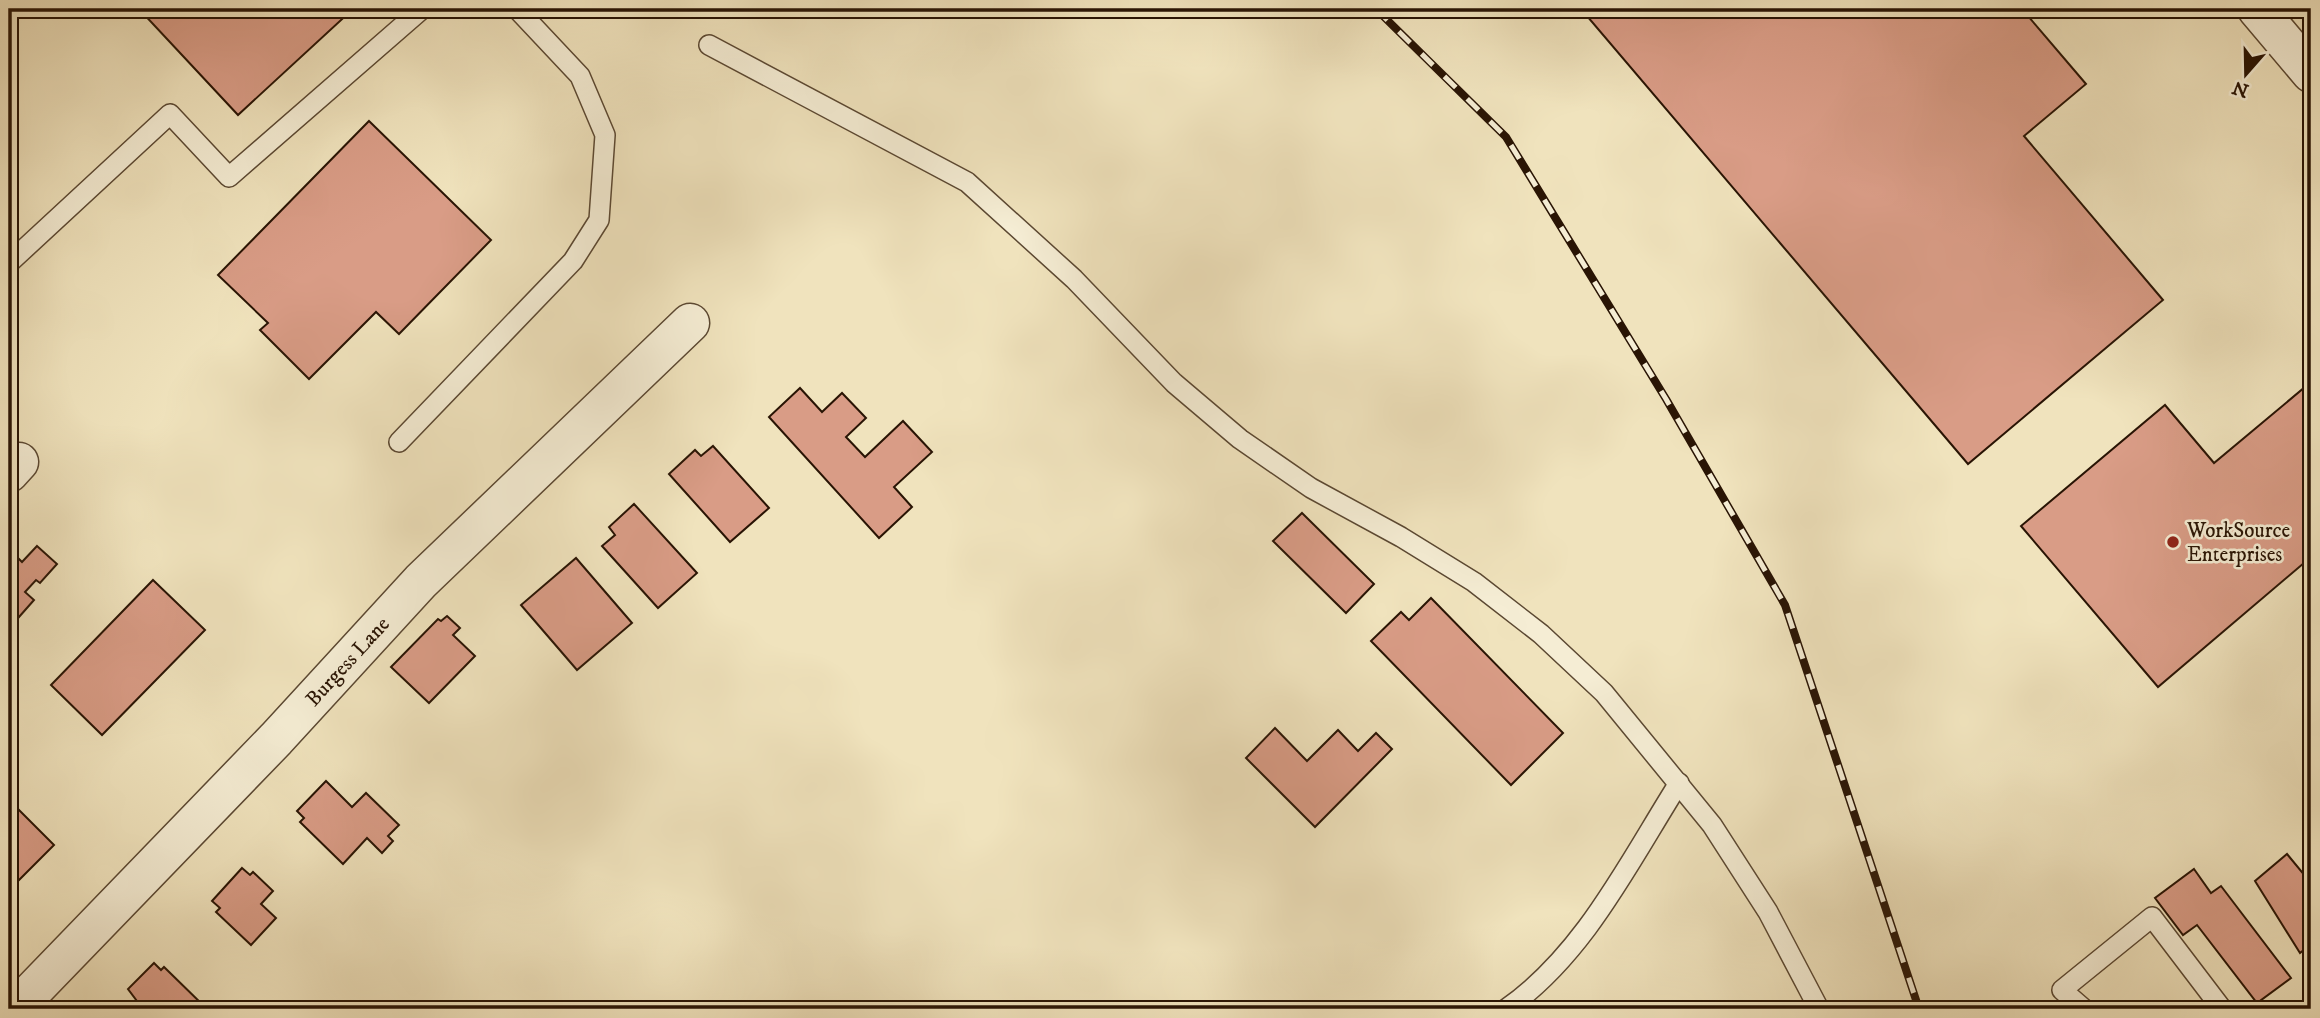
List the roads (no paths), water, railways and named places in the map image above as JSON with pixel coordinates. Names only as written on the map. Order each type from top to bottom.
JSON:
[{"type":"street","points":[[2257,9],[2311,73]]},
{"type":"street","name":"Burgess Lane","points":[[15,1009],[276,739],[421,581],[690,324]]},
{"type":"lane","points":[[9,262],[170,114],[229,177],[422,9]]},
{"type":"lane","points":[[398,442],[573,261],[600,219],[605,135],[580,76],[517,9]]},
{"type":"lane","points":[[709,45],[967,182],[1074,279],[1174,383],[1240,439],[1311,488],[1401,537],[1474,582],[1541,634],[1604,693],[1712,825],[1768,912],[1819,1009]]},
{"type":"lane","points":[[1517,1006],[1582,936],[1679,783]]},
{"type":"lane","points":[[2084,1009],[2062,990],[2152,917],[2222,1009]]},
{"type":"railway","points":[[1376,9],[1506,137],[1666,399],[1785,605],[1919,1009]]},
{"type":"place","name":"WorkSource Enterprises","points":[[2173,542]]}]
